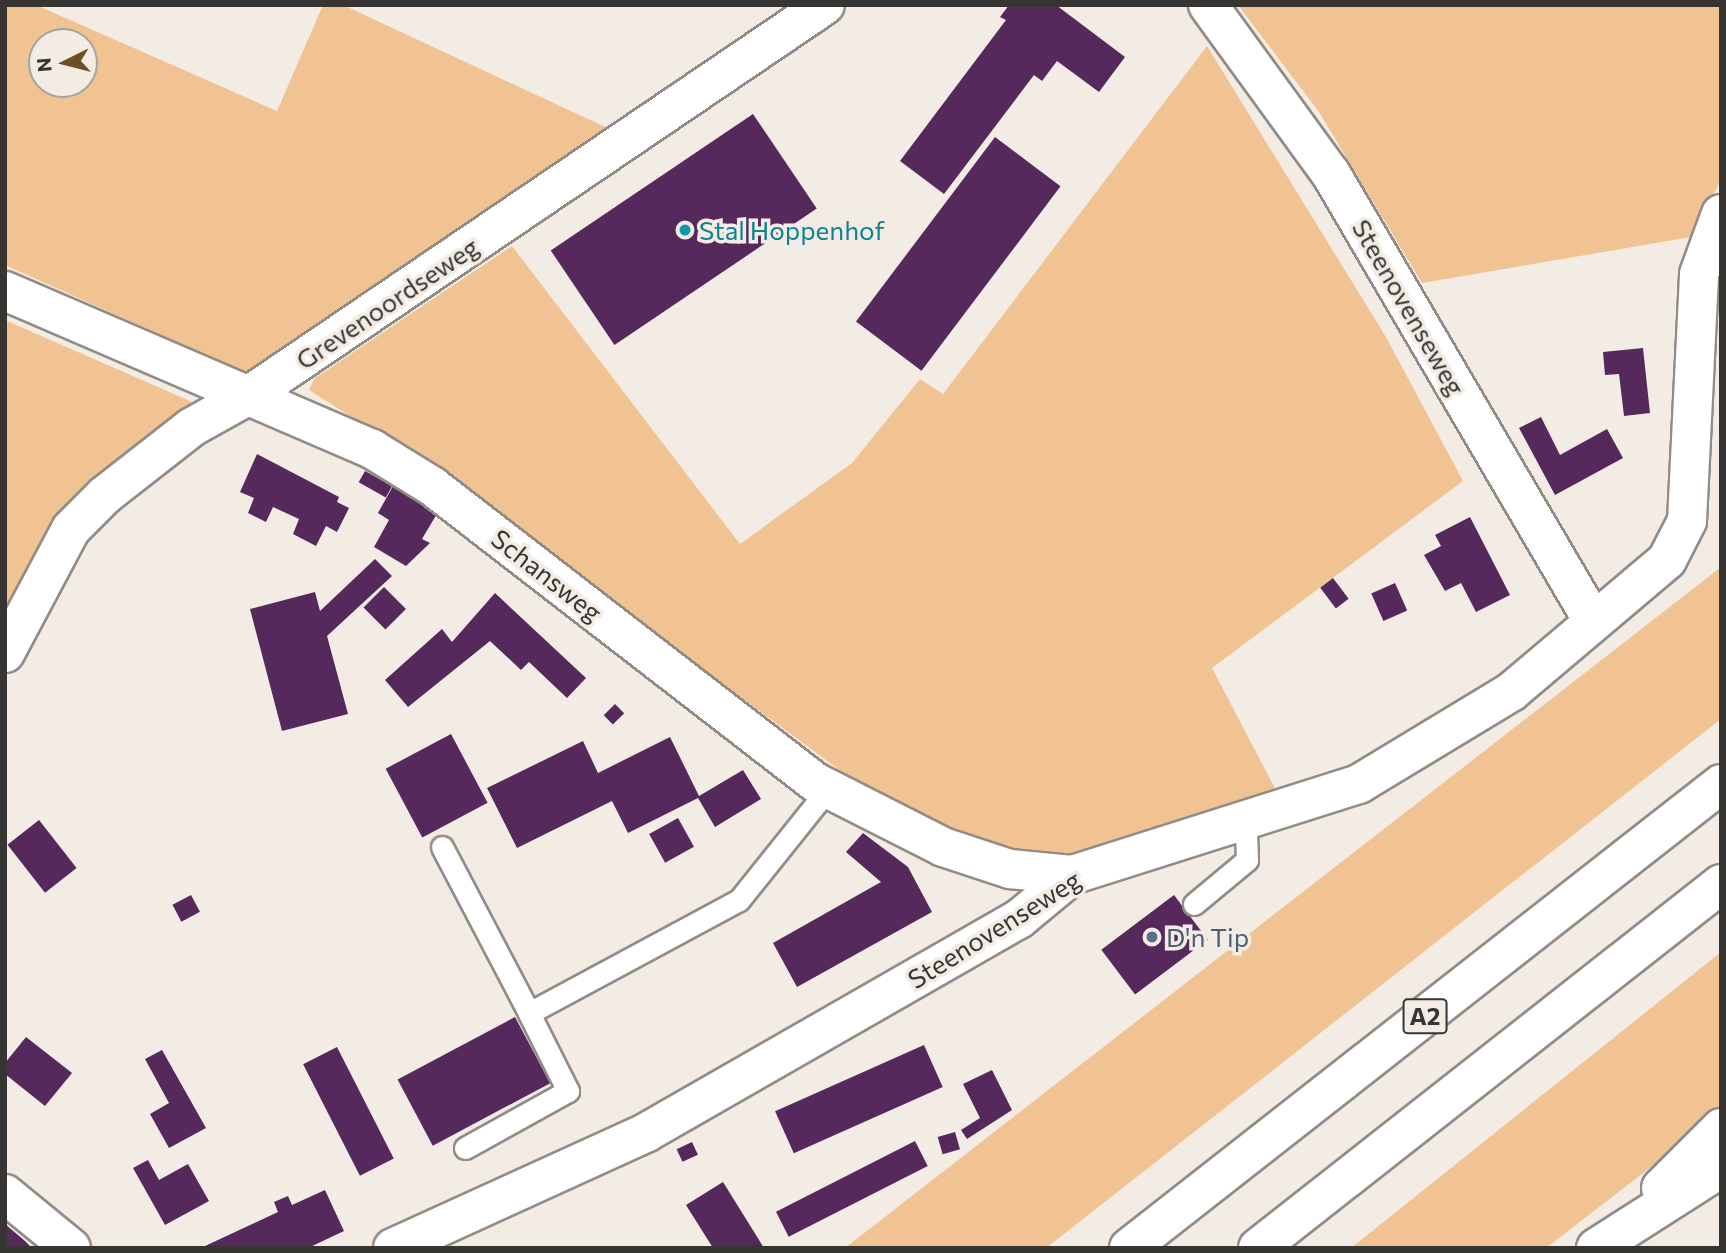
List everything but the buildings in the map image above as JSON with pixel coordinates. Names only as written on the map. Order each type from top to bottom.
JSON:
[{"type":"main road","name":"Grevenoordseweg","points":[[5,653],[86,511],[192,427],[251,394],[825,5]]},
{"type":"main road","name":"Steenovenseweg","points":[[1208,5],[1331,174],[1593,621]]},
{"type":"main road","name":"Steenovenseweg","points":[[393,1248],[647,1132],[1019,919],[1072,875],[1246,824],[1359,784],[1511,692],[1667,560],[1687,521],[1699,274],[1721,214]]},
{"type":"main road","name":"Schansweg","points":[[5,291],[324,423],[432,486],[828,789],[943,847],[1010,869],[1072,875]]},
{"type":"main road","name":"A2","points":[[1129,1248],[1721,784]]},
{"type":"main road","points":[[1258,1248],[1721,884]]},
{"type":"main road","points":[[1596,1248],[1628,1222],[1721,1128]]},
{"type":"main road","points":[[1628,1222],[1721,1168]]},
{"type":"main road","points":[[5,1194],[71,1248]]},
{"type":"lane","points":[[529,1013],[739,900],[828,789]]},
{"type":"lane","points":[[1194,904],[1247,860],[1246,824]]},
{"type":"lane","points":[[442,847],[568,1091],[465,1148]]},
{"type":"shaded area","points":[[5,5],[36,5],[88,28],[28,28],[28,98],[98,98],[98,32],[277,111],[323,5],[343,5],[616,132],[250,375],[5,265]]},
{"type":"shaded area","points":[[1238,5],[1721,5],[1721,180],[1691,237],[1422,283],[1319,112]]},
{"type":"shaded area","points":[[1207,46],[1386,337],[1463,481],[1212,668],[1279,796],[1086,856],[981,850],[903,817],[430,467],[309,390],[315,378],[512,246],[740,544],[852,463],[920,379],[943,394]]},
{"type":"shaded area","points":[[5,320],[192,402],[100,474],[5,618]]},
{"type":"shaded area","points":[[1721,567],[1721,719],[1046,1248],[845,1248]]},
{"type":"shaded area","points":[[1721,952],[1721,1113],[1546,1248],[1351,1248]]},
{"type":"place","name":"Stal Hoppenhof","points":[[685,230]]},
{"type":"place","name":"D'n Tip","points":[[1152,937]]}]
